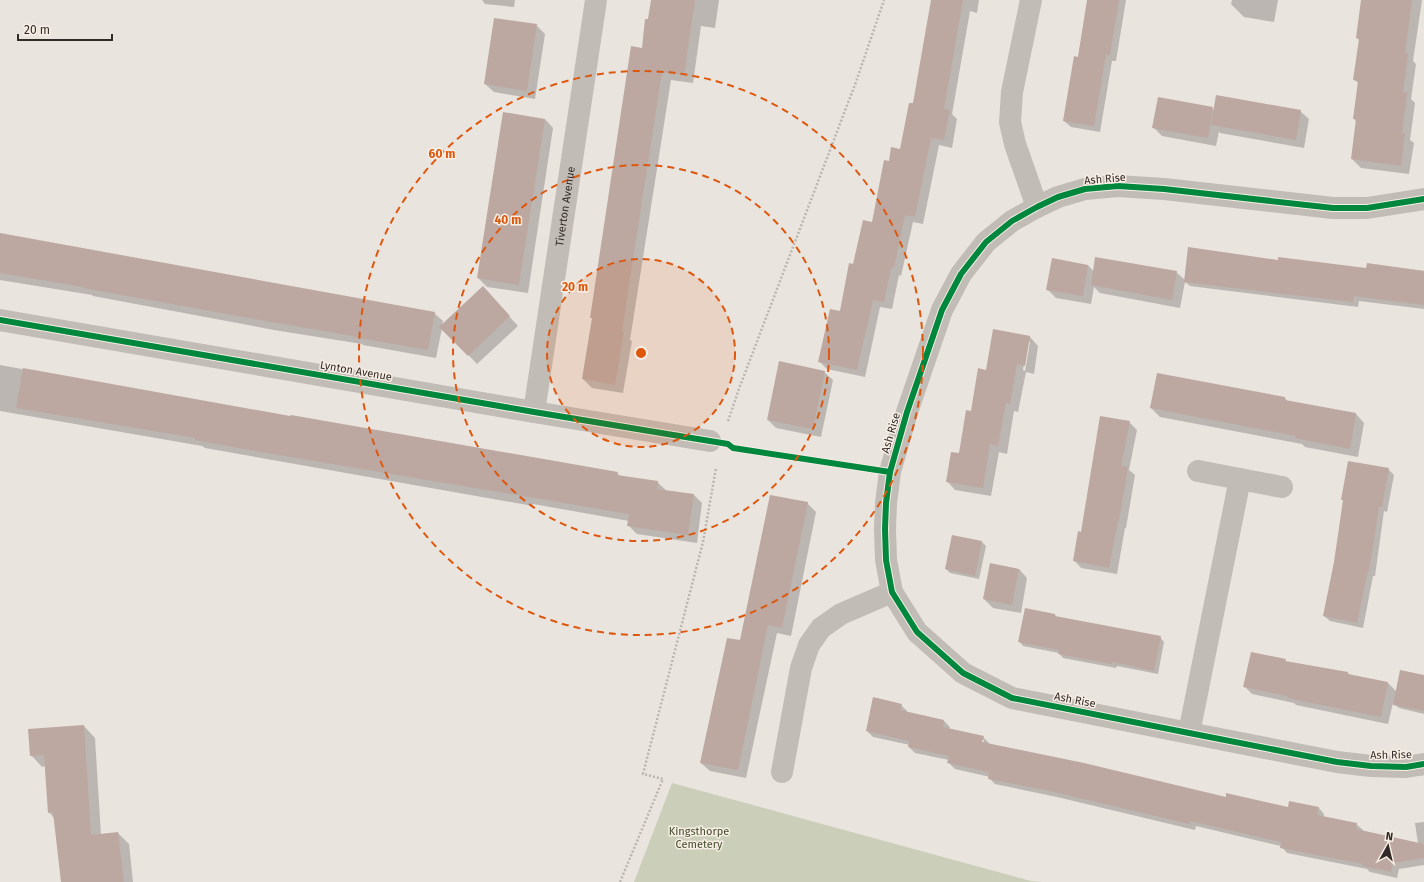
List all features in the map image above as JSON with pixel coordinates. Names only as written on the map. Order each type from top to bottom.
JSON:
[{"type":"street","name":"Tiverton Avenue","points":[[534,412],[596,0]]},
{"type":"street","points":[[1030,0],[1012,92],[1010,122],[1015,144],[1037,207]]},
{"type":"street","name":"Ash Rise","points":[[1424,199],[1367,208],[1333,208],[1164,189],[1118,186],[1085,189],[1058,197],[1012,221],[986,242],[961,274],[942,310],[890,472],[884,529],[886,560],[892,592],[917,632],[962,672],[1012,698],[1337,762],[1378,766],[1406,766],[1424,764]]},
{"type":"street","name":"Lynton Avenue","points":[[0,320],[710,441]]},
{"type":"street","points":[[1198,471],[1282,487]]},
{"type":"street","points":[[1189,733],[1240,479]]},
{"type":"street","points":[[782,772],[801,668],[809,645],[821,628],[841,614],[892,592]]},
{"type":"green space","name":"Kingsthorpe Cemetery","points":[[672,783],[1031,881],[1043,882],[634,882]]},
{"type":"building","points":[[651,0],[695,0],[684,75],[662,72],[615,385],[582,379],[631,46],[642,48],[645,19],[648,19]]},
{"type":"building","points":[[931,0],[963,0],[944,109],[950,110],[944,140],[931,138],[915,217],[905,215],[894,268],[891,268],[884,302],[873,300],[857,370],[818,362],[830,309],[840,311],[849,263],[853,264],[863,220],[872,222],[884,160],[889,161],[891,147],[900,149],[909,103],[913,103]]},
{"type":"building","points":[[1087,0],[1119,0],[1110,55],[1106,55],[1094,126],[1063,121],[1074,56],[1078,57]]},
{"type":"building","points":[[1361,0],[1412,0],[1405,53],[1408,54],[1403,92],[1407,93],[1402,133],[1405,133],[1401,166],[1351,159],[1356,119],[1353,119],[1358,81],[1353,80],[1359,39],[1356,38]]},
{"type":"building","points":[[494,18],[537,24],[527,91],[484,84]]},
{"type":"building","points":[[1216,95],[1301,110],[1296,140],[1211,125]]},
{"type":"building","points":[[1158,97],[1213,107],[1208,138],[1152,128]]},
{"type":"building","points":[[503,112],[545,119],[519,285],[477,278]]},
{"type":"building","points":[[0,233],[435,312],[428,350],[0,273]]},
{"type":"building","points":[[1188,247],[1278,260],[1278,257],[1366,268],[1367,263],[1424,271],[1424,305],[1354,296],[1353,302],[1184,282]]},
{"type":"building","points":[[1095,257],[1177,271],[1172,300],[1091,285]]},
{"type":"building","points":[[1052,258],[1088,265],[1083,296],[1046,290]]},
{"type":"building","points":[[483,286],[510,316],[468,356],[439,327]]},
{"type":"building","points":[[993,329],[1030,336],[1025,366],[1017,364],[1010,404],[1006,403],[998,446],[990,444],[983,488],[946,482],[951,452],[959,453],[966,410],[971,411],[978,368],[986,370]]},
{"type":"building","points":[[779,361],[825,371],[813,429],[767,420]]},
{"type":"building","points":[[23,368],[290,416],[618,472],[617,475],[658,481],[657,489],[694,494],[688,535],[627,526],[629,514],[255,451],[195,440],[195,438],[16,408]]},
{"type":"building","points":[[1157,373],[1285,397],[1285,400],[1356,413],[1350,449],[1295,438],[1296,436],[1150,408]]},
{"type":"building","points":[[1100,416],[1130,421],[1121,466],[1128,467],[1109,568],[1073,561],[1078,531],[1081,532]]},
{"type":"building","points":[[1348,461],[1389,468],[1382,507],[1379,507],[1369,571],[1357,623],[1323,616],[1334,562],[1343,500],[1341,500]]},
{"type":"building","points":[[770,495],[808,502],[782,628],[768,625],[738,770],[700,763],[727,638],[740,640]]},
{"type":"building","points":[[952,535],[982,541],[975,576],[945,569]]},
{"type":"building","points":[[990,563],[1019,569],[1012,605],[983,599]]},
{"type":"building","points":[[1025,608],[1055,614],[1055,616],[1161,636],[1154,671],[1113,662],[1112,664],[1058,654],[1059,650],[1018,642]]},
{"type":"building","points":[[1251,652],[1286,659],[1285,661],[1348,672],[1348,674],[1388,682],[1381,717],[1287,698],[1288,696],[1243,687]]},
{"type":"building","points":[[1400,670],[1424,675],[1424,711],[1393,705]]},
{"type":"building","points":[[873,697],[902,704],[900,710],[944,720],[943,727],[984,736],[982,742],[1084,763],[1226,797],[1226,793],[1288,807],[1289,801],[1319,807],[1317,815],[1357,823],[1356,829],[1424,844],[1424,858],[1393,863],[1391,872],[1363,866],[1363,864],[1280,848],[1281,842],[1190,821],[1189,824],[1050,791],[988,779],[989,772],[947,763],[949,756],[908,747],[909,741],[866,731]]},
{"type":"building","points":[[84,725],[91,835],[118,832],[124,882],[61,882],[53,812],[48,813],[44,755],[30,756],[28,729]]},
{"type":"cycle path","points":[[1424,199],[1367,208],[1333,208],[1164,189],[1118,186],[1085,189],[1058,197],[1012,221],[986,242],[961,274],[942,310],[907,412],[890,472],[886,503],[885,529],[886,560],[892,592],[917,632],[963,673],[1012,698],[1337,762],[1371,766],[1406,767],[1424,764]]},
{"type":"cycle path","points":[[0,320],[728,444],[733,448],[890,472]]}]
